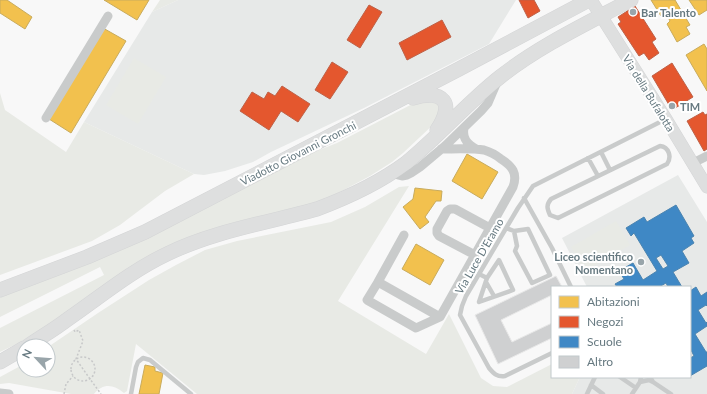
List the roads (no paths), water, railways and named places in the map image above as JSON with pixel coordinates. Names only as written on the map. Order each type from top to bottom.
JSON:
[{"type":"main road","name":"Viadotto Giovanni Gronchi","points":[[0,290],[87,257],[137,236],[590,0]]},
{"type":"main road","points":[[40,338],[128,276],[172,252],[212,236],[303,213],[334,203],[372,185],[393,172],[420,150],[484,90],[519,63],[631,0]]},
{"type":"main road","points":[[374,113],[421,96],[431,94],[443,99],[446,108],[443,120],[434,134],[420,150]]},
{"type":"main road","points":[[0,362],[16,353]]},
{"type":"street","points":[[560,16],[571,0]]},
{"type":"street","name":"Via della Bufalotta","points":[[590,0],[666,119],[707,187]]},
{"type":"street","points":[[46,118],[108,16]]},
{"type":"street","points":[[393,172],[398,175],[407,175],[420,167],[441,149],[488,103],[498,78]]},
{"type":"street","points":[[464,128],[463,135],[465,140],[477,150]]},
{"type":"street","points":[[404,235],[367,300],[416,328],[440,317],[513,187],[515,178],[509,164],[484,150],[441,149]]},
{"type":"street","points":[[693,163],[707,156]]},
{"type":"street","points":[[475,255],[439,236],[437,233],[437,229],[447,210],[455,209],[490,228]]},
{"type":"street","points":[[378,282],[440,317]]},
{"type":"street","points":[[0,393],[9,394]]},
{"type":"lane","name":"Via Luce D'Eramo","points":[[551,353],[505,376],[498,377],[488,368],[460,315],[466,296],[524,198],[533,186],[666,119]]},
{"type":"lane","points":[[660,146],[666,148],[669,152],[670,157],[667,164],[558,218],[550,215],[547,210],[547,204],[551,199],[598,176],[660,146]]},
{"type":"lane","points":[[601,152],[610,170]]},
{"type":"lane","points":[[588,158],[598,176]]},
{"type":"lane","points":[[524,198],[552,248],[571,286]]},
{"type":"lane","points":[[506,228],[514,232],[528,228],[550,275],[532,283],[515,251],[517,246],[514,232]]},
{"type":"lane","points":[[499,260],[513,290],[479,302],[486,280],[499,260]]},
{"type":"lane","points":[[479,274],[486,280],[494,296]]},
{"type":"lane","points":[[131,394],[136,367],[138,362],[143,358],[150,360],[191,394]]},
{"type":"lane","points":[[587,394],[594,378]]},
{"type":"lane","points":[[621,378],[636,388]]},
{"type":"lane","points":[[651,378],[653,382]]},
{"type":"lane","points":[[632,394],[641,379],[649,380],[671,394]]},
{"type":"lane","points":[[591,385],[604,394]]},
{"type":"place","name":"Bar Talento","points":[[633,12]]},
{"type":"place","name":"TIM","points":[[672,106]]},
{"type":"place","name":"Liceo scientifico Nomentano","points":[[641,262]]}]
